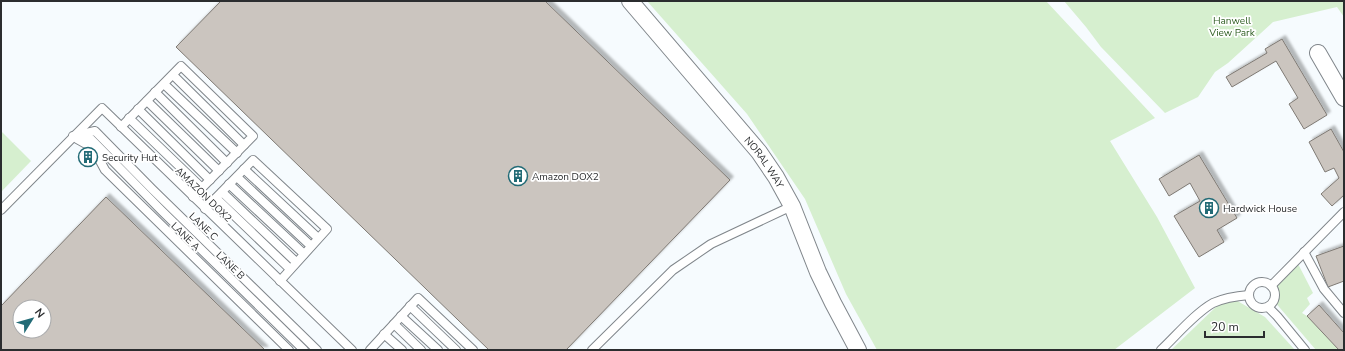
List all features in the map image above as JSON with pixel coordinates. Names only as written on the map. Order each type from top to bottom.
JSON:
[{"type":"street","name":"NORAL WAY","points":[[630,1],[759,152],[776,177],[792,206],[818,272],[833,304],[858,350]]},
{"type":"street","points":[[1318,53],[1344,98]]},
{"type":"lane","points":[[120,127],[181,66],[253,136],[193,198]]},
{"type":"lane","points":[[173,75],[244,145]]},
{"type":"lane","points":[[164,84],[237,153]]},
{"type":"lane","points":[[155,92],[228,162]]},
{"type":"lane","points":[[147,101],[219,171]]},
{"type":"lane","name":"AMAZON DOX2","points":[[73,136],[102,108],[193,198],[352,350]]},
{"type":"lane","points":[[138,110],[210,180]]},
{"type":"lane","points":[[130,118],[202,188]]},
{"type":"lane","name":"LANE C","points":[[73,136],[95,131],[317,350]]},
{"type":"lane","points":[[1,210],[73,136]]},
{"type":"lane","name":"LANE A","points":[[73,136],[93,148],[105,170],[288,350]]},
{"type":"lane","name":"LANE B","points":[[73,136],[91,139],[304,350]]},
{"type":"lane","points":[[205,209],[253,160],[327,228],[280,280]]},
{"type":"lane","points":[[244,169],[318,238]]},
{"type":"lane","points":[[237,177],[311,246]]},
{"type":"lane","points":[[230,184],[304,254]]},
{"type":"lane","points":[[222,192],[296,262]]},
{"type":"lane","points":[[216,198],[290,270]]},
{"type":"lane","points":[[592,350],[673,270],[711,244],[792,206]]},
{"type":"lane","points":[[1271,286],[1344,212]]},
{"type":"lane","points":[[1304,252],[1324,289],[1344,313]]},
{"type":"lane","points":[[1259,283],[1267,284],[1271,286],[1274,292],[1274,301],[1268,307],[1263,308],[1255,306],[1249,295],[1252,287],[1259,283]]},
{"type":"lane","points":[[1161,350],[1199,313],[1212,304],[1238,296],[1249,295]]},
{"type":"lane","points":[[382,350],[372,347],[418,298],[473,350]]},
{"type":"lane","points":[[410,306],[456,350]]},
{"type":"lane","points":[[1268,307],[1306,350]]},
{"type":"lane","points":[[401,316],[438,350]]},
{"type":"lane","points":[[394,324],[421,350]]},
{"type":"lane","points":[[384,334],[402,350]]},
{"type":"green space","points":[[647,1],[1046,1],[1155,118],[1110,141],[1157,217],[1195,288],[1114,350],[877,350],[846,294],[805,199],[747,114]]},
{"type":"green space","name":"Hanwell View Park","points":[[1064,1],[1344,1],[1344,17],[1337,7],[1273,22],[1228,63],[1215,72],[1198,97],[1165,113],[1101,47]]},
{"type":"green space","points":[[1,131],[31,161],[1,192]]},
{"type":"green space","points":[[1296,260],[1313,293],[1307,298],[1310,304],[1302,313],[1307,316],[1339,350],[1316,350],[1274,301],[1274,292],[1272,288]]},
{"type":"green space","points":[[1234,299],[1265,317],[1295,350],[1171,350],[1219,304]]},
{"type":"building","name":"Amazon DOX2","points":[[221,1],[545,1],[730,180],[566,350],[489,350],[176,47]]},
{"type":"building","points":[[1282,39],[1327,115],[1304,129],[1289,104],[1298,98],[1276,61],[1232,87],[1226,77],[1267,53],[1265,49]]},
{"type":"building","points":[[1331,129],[1344,152],[1344,195],[1332,206],[1321,194],[1339,178],[1334,168],[1325,172],[1309,142]]},
{"type":"building","name":"Security Hut","points":[[88,149],[93,154],[88,160],[82,154]]},
{"type":"building","name":"Hardwick House","points":[[1199,155],[1237,218],[1217,230],[1224,242],[1199,257],[1174,216],[1200,201],[1190,183],[1169,196],[1159,179]]},
{"type":"building","points":[[106,197],[265,350],[1,350],[1,306]]},
{"type":"building","points":[[1344,246],[1344,281],[1328,287],[1316,256]]},
{"type":"building","points":[[1319,305],[1344,333],[1344,350],[1339,350],[1307,316]]},
{"type":"place","name":"Security Hut","points":[[88,157]]},
{"type":"place","name":"Amazon DOX2","points":[[518,176]]},
{"type":"place","name":"Hardwick House","points":[[1209,208]]}]
